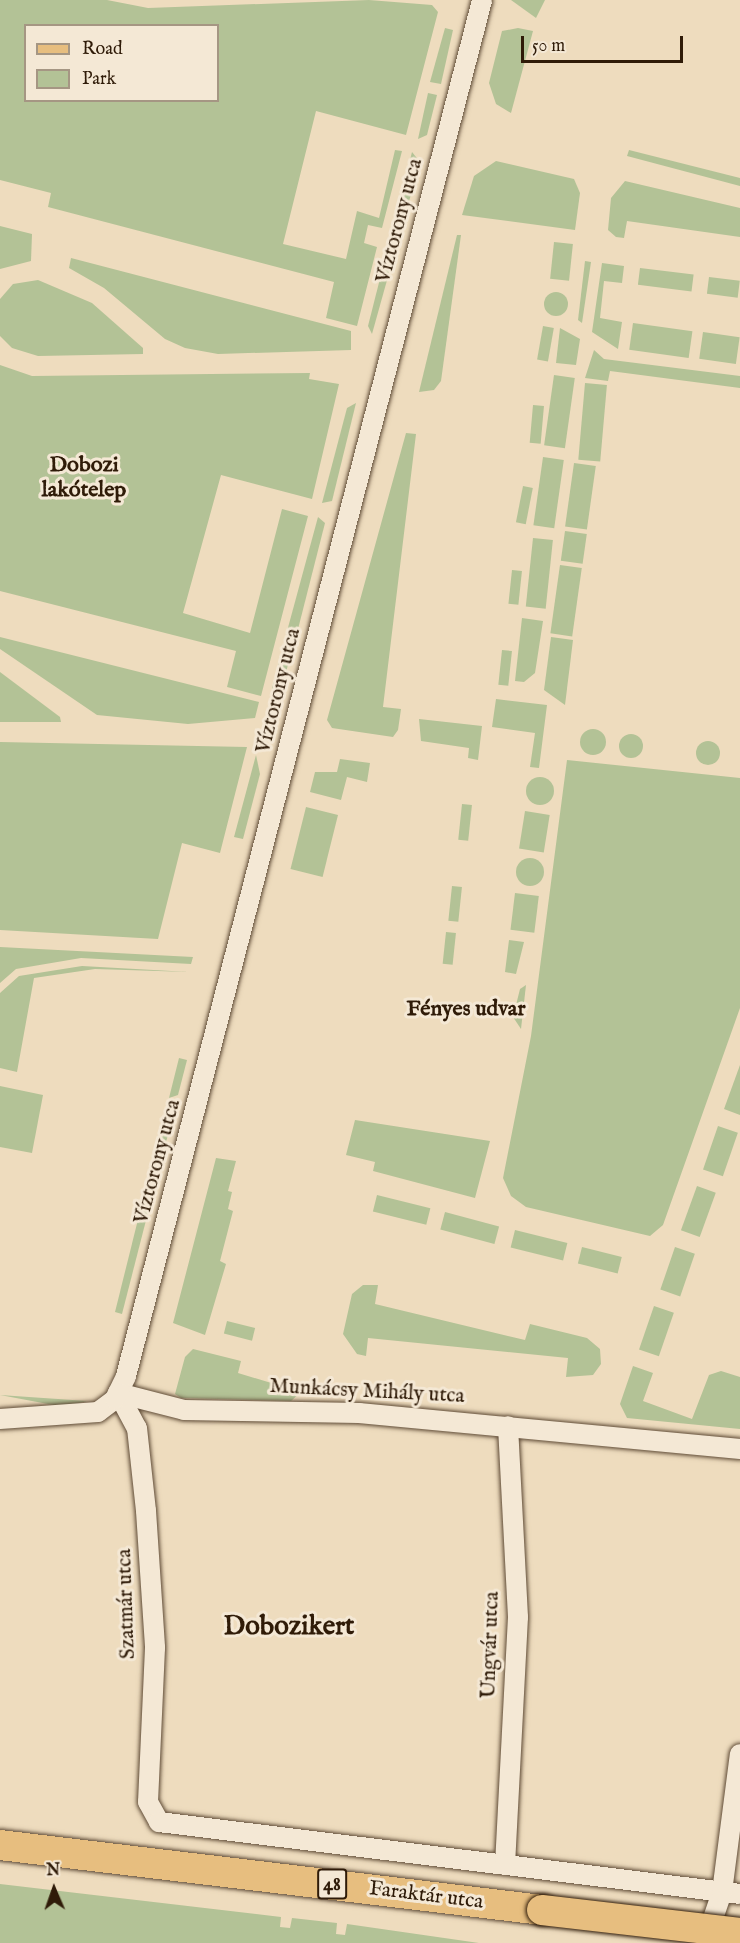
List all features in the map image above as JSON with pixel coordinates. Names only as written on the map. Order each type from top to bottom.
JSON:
[{"type":"main road","name":"Faraktár utca","points":[[0,1845],[740,1933]]},
{"type":"street","name":"Víztorony utca","points":[[118,1393],[482,0]]},
{"type":"street","points":[[0,1419],[91,1415],[118,1393]]},
{"type":"street","name":"Munkácsy Mihály utca","points":[[118,1393],[184,1410],[320,1411],[508,1426],[740,1449]]},
{"type":"street","name":"Szatmár utca","points":[[118,1393],[138,1433],[151,1564],[155,1648],[148,1802],[153,1817]]},
{"type":"street","name":"Ungvár utca","points":[[505,1865],[518,1617],[508,1426]]},
{"type":"street","points":[[705,1943],[731,1893],[740,1754]]},
{"type":"street","name":"Faraktár utca","points":[[153,1817],[178,1828],[731,1893]]},
{"type":"green space","points":[[0,0],[107,0],[148,8],[369,0],[432,5],[438,12],[406,135],[316,111],[283,244],[346,259],[357,211],[379,218],[395,150],[402,151],[382,228],[368,225],[364,243],[377,247],[357,326],[326,318],[334,282],[48,207],[51,193],[0,180]]},
{"type":"green space","points":[[511,0],[545,0],[536,18]]},
{"type":"green space","points":[[445,28],[453,30],[441,84],[430,82]]},
{"type":"green space","points":[[518,28],[533,31],[511,113],[496,104],[489,83],[502,31]]},
{"type":"green space","points":[[428,93],[437,95],[427,135],[418,139]]},
{"type":"green space","points":[[629,150],[740,178],[740,186],[627,156]]},
{"type":"green space","points":[[412,152],[420,162],[372,334],[368,326]]},
{"type":"green space","points":[[496,161],[574,179],[580,193],[575,230],[462,215],[474,176]]},
{"type":"green space","points":[[625,181],[740,208],[740,237],[627,221],[624,238],[616,237],[608,230],[611,198]]},
{"type":"green space","points":[[0,226],[32,234],[31,261],[0,269]]},
{"type":"green space","points":[[457,235],[461,235],[441,381],[434,390],[419,392]]},
{"type":"green space","points":[[554,242],[573,244],[569,281],[550,279]]},
{"type":"green space","points":[[71,258],[351,331],[351,350],[218,354],[185,348],[165,339],[104,288],[69,268]]},
{"type":"green space","points":[[585,261],[591,262],[582,323],[578,320]]},
{"type":"green space","points":[[602,263],[624,266],[622,283],[604,281],[600,318],[622,322],[618,349],[592,332]]},
{"type":"green space","points":[[640,268],[694,275],[692,291],[638,285]]},
{"type":"green space","points":[[709,277],[740,281],[738,298],[707,294]]},
{"type":"green space","points":[[38,280],[92,303],[143,348],[143,354],[38,356],[12,348],[0,336],[0,299],[13,284]]},
{"type":"green space","points":[[556,292],[561,293],[567,299],[567,309],[561,315],[556,316],[551,315],[545,309],[544,304],[545,299],[551,293]]},
{"type":"green space","points":[[633,323],[692,331],[689,358],[629,350]]},
{"type":"green space","points":[[543,326],[554,328],[548,361],[537,359]]},
{"type":"green space","points":[[560,328],[580,339],[576,365],[556,363]]},
{"type":"green space","points":[[703,332],[740,337],[736,364],[699,359]]},
{"type":"green space","points":[[594,350],[604,359],[740,376],[740,388],[610,371],[608,381],[585,378]]},
{"type":"green space","points":[[0,365],[32,376],[310,373],[309,379],[339,384],[312,499],[221,475],[183,613],[250,633],[282,509],[308,516],[261,696],[227,687],[236,651],[0,591]]},
{"type":"green space","points":[[554,375],[575,378],[565,448],[544,445]]},
{"type":"green space","points":[[585,383],[607,385],[600,462],[578,460]]},
{"type":"green space","points":[[356,403],[332,501],[322,503],[347,408]]},
{"type":"green space","points":[[533,405],[544,406],[541,444],[530,443]]},
{"type":"green space","points":[[406,433],[416,434],[383,707],[401,709],[398,730],[393,737],[332,728],[327,720]]},
{"type":"green space","points":[[543,457],[564,460],[554,528],[533,525]]},
{"type":"green space","points":[[574,463],[596,466],[587,529],[565,526]]},
{"type":"green space","points":[[523,486],[533,488],[526,524],[516,522]]},
{"type":"green space","points":[[318,517],[325,523],[296,637],[286,635]]},
{"type":"green space","points":[[565,531],[587,534],[583,564],[561,561]]},
{"type":"green space","points":[[533,538],[553,540],[546,609],[526,607]]},
{"type":"green space","points":[[560,565],[582,568],[572,636],[550,633]]},
{"type":"green space","points":[[512,570],[522,571],[518,605],[508,604]]},
{"type":"green space","points":[[522,618],[543,621],[535,673],[524,682],[515,681]]},
{"type":"green space","points":[[0,637],[259,702],[255,718],[188,724],[97,715],[0,649]]},
{"type":"green space","points":[[551,637],[573,640],[565,705],[544,690]]},
{"type":"green space","points":[[283,648],[292,651],[278,700],[272,688]]},
{"type":"green space","points":[[502,650],[512,651],[508,686],[498,685]]},
{"type":"green space","points":[[0,672],[60,717],[61,722],[0,722]]},
{"type":"green space","points":[[496,699],[547,705],[539,768],[530,767],[535,733],[492,727]]},
{"type":"green space","points":[[419,719],[482,726],[478,760],[468,758],[469,748],[421,741]]},
{"type":"green space","points":[[593,729],[602,733],[606,742],[602,751],[593,755],[584,751],[580,742],[584,733]]},
{"type":"green space","points":[[631,734],[640,737],[643,746],[640,755],[631,758],[622,755],[619,746],[622,737]]},
{"type":"green space","points":[[708,741],[717,744],[720,753],[717,762],[708,765],[699,762],[696,753],[699,744]]},
{"type":"green space","points":[[0,742],[247,747],[220,853],[182,843],[158,939],[0,930]]},
{"type":"green space","points":[[256,755],[260,774],[243,839],[234,837]]},
{"type":"green space","points":[[340,759],[370,763],[367,782],[347,777],[341,800],[310,792],[315,772],[337,772]]},
{"type":"green space","points":[[567,760],[740,778],[740,1008],[663,1225],[650,1236],[526,1207],[511,1196],[503,1178],[531,1036]]},
{"type":"green space","points":[[540,777],[550,781],[554,791],[550,801],[540,805],[530,801],[526,791],[530,781]]},
{"type":"green space","points":[[462,804],[472,805],[468,841],[458,840]]},
{"type":"green space","points":[[306,807],[338,815],[323,877],[291,869]]},
{"type":"green space","points":[[525,811],[550,815],[544,852],[519,849]]},
{"type":"green space","points":[[530,858],[540,862],[544,872],[540,882],[530,886],[520,882],[516,872],[520,862]]},
{"type":"green space","points":[[452,886],[462,887],[458,922],[448,921]]},
{"type":"green space","points":[[515,893],[539,896],[534,933],[510,930]]},
{"type":"green space","points":[[446,932],[456,933],[453,965],[443,964]]},
{"type":"green space","points":[[509,940],[524,942],[516,974],[505,972]]},
{"type":"green space","points":[[0,947],[193,957],[191,964],[81,958],[16,969],[0,983]]},
{"type":"green space","points":[[82,966],[189,972],[95,969],[34,978],[17,1072],[0,1068],[0,993],[19,976]]},
{"type":"green space","points":[[526,985],[521,1029],[513,1017],[520,989]]},
{"type":"green space","points":[[179,1058],[187,1060],[178,1095],[169,1098]]},
{"type":"green space","points":[[740,1065],[740,1115],[724,1109]]},
{"type":"green space","points":[[0,1086],[43,1095],[32,1153],[0,1147]]},
{"type":"green space","points":[[166,1107],[173,1115],[122,1314],[115,1312]]},
{"type":"green space","points":[[355,1120],[490,1141],[475,1198],[373,1171],[375,1162],[346,1155]]},
{"type":"green space","points":[[718,1126],[738,1133],[723,1176],[703,1169]]},
{"type":"green space","points":[[216,1158],[236,1161],[228,1191],[232,1192],[228,1209],[233,1211],[220,1261],[226,1264],[205,1335],[173,1323]]},
{"type":"green space","points":[[697,1186],[716,1193],[700,1237],[681,1230]]},
{"type":"green space","points":[[377,1195],[430,1208],[426,1225],[373,1211]]},
{"type":"green space","points":[[445,1212],[499,1226],[494,1244],[440,1229]]},
{"type":"green space","points":[[515,1230],[567,1243],[563,1261],[511,1247]]},
{"type":"green space","points":[[582,1247],[622,1257],[618,1273],[578,1263]]},
{"type":"green space","points":[[675,1247],[695,1254],[680,1296],[660,1290]]},
{"type":"green space","points":[[363,1285],[378,1285],[375,1304],[525,1340],[530,1324],[587,1338],[600,1349],[601,1364],[593,1375],[566,1377],[568,1358],[368,1338],[366,1356],[357,1354],[343,1334],[352,1294]]},
{"type":"green space","points":[[654,1306],[674,1313],[659,1356],[639,1349]]},
{"type":"green space","points":[[227,1321],[255,1328],[252,1341],[224,1334]]},
{"type":"green space","points":[[193,1349],[241,1361],[238,1373],[301,1392],[291,1401],[181,1398],[175,1394],[185,1357]]},
{"type":"green space","points":[[633,1366],[653,1373],[643,1401],[692,1419],[709,1375],[721,1371],[740,1377],[740,1429],[627,1418],[620,1404]]},
{"type":"green space","points":[[0,1395],[87,1401],[64,1407]]},
{"type":"green space","points":[[0,1884],[281,1917],[280,1927],[290,1928],[292,1918],[337,1923],[336,1934],[345,1935],[347,1924],[479,1943],[0,1943]]},
{"type":"district","name":"Dobozi lakótelep","points":[[84,478]]},
{"type":"district","name":"Fényes udvar","points":[[466,1010]]},
{"type":"district","name":"Dobozikert","points":[[289,1628]]}]
